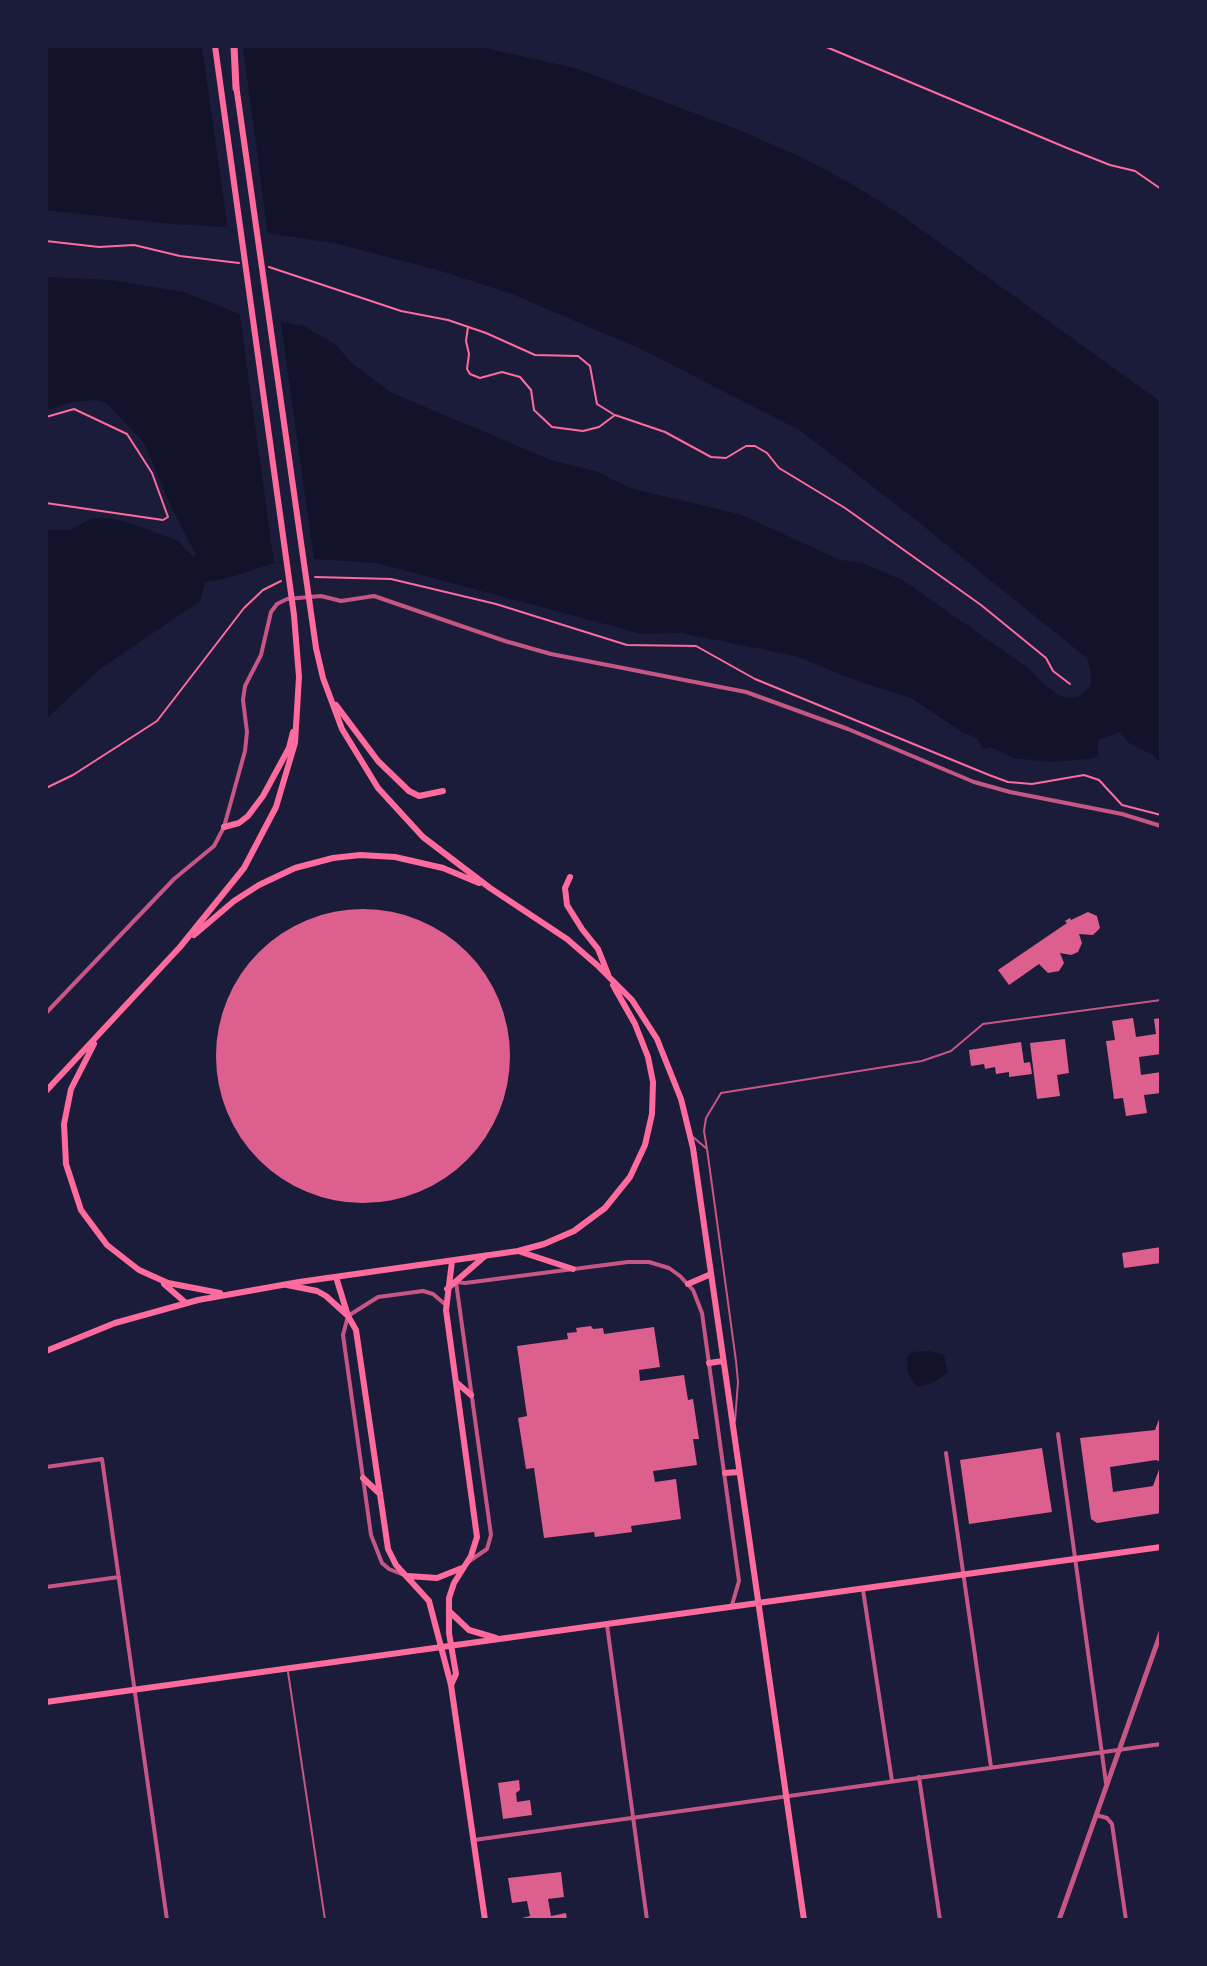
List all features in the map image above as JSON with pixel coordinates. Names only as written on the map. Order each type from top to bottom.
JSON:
[{"type":"highway","points":[[232,46],[236,88]]},
{"type":"main road","points":[[47,1091],[221,900],[261,839],[287,776],[298,713],[299,677],[294,615],[215,46]]},
{"type":"main road","points":[[236,88],[311,612],[323,678],[342,729],[378,788],[423,837],[490,888],[567,939],[632,1000],[673,1072],[690,1135],[804,1920]]},
{"type":"main road","points":[[323,678],[353,730],[378,761],[409,791],[419,796],[443,791]]},
{"type":"main road","points":[[224,827],[239,823],[248,816],[263,796],[289,748],[298,713]]},
{"type":"main road","points":[[180,947],[234,901],[259,885],[295,868],[333,858],[377,855],[409,859],[443,868],[490,888]]},
{"type":"main road","points":[[46,1351],[107,1326],[231,1293],[518,1251],[574,1231],[612,1201],[639,1161],[648,1136],[653,1104],[652,1074],[635,1024],[609,977],[598,949],[567,905],[565,888],[570,877]]},
{"type":"main road","points":[[88,1048],[67,1102],[64,1150],[70,1181],[81,1210],[113,1252],[139,1270],[160,1280],[198,1290],[231,1293]]},
{"type":"main road","points":[[518,1251],[573,1269]]},
{"type":"main road","points":[[447,1289],[485,1256]]},
{"type":"main road","points":[[451,1685],[456,1674],[449,1611],[452,1587],[474,1550],[477,1537],[446,1305],[452,1261]]},
{"type":"main road","points":[[688,1284],[711,1274]]},
{"type":"main road","points":[[336,1277],[357,1335],[388,1549],[393,1561],[429,1601],[451,1685],[485,1920]]},
{"type":"main road","points":[[160,1280],[186,1303]]},
{"type":"main road","points":[[287,1285],[321,1293],[348,1316]]},
{"type":"main road","points":[[709,1363],[723,1361]]},
{"type":"main road","points":[[455,1381],[471,1395]]},
{"type":"main road","points":[[725,1473],[739,1472]]},
{"type":"main road","points":[[363,1478],[380,1494]]},
{"type":"main road","points":[[46,1702],[1161,1547]]},
{"type":"main road","points":[[405,1575],[437,1578],[454,1573],[466,1564]]},
{"type":"main road","points":[[449,1611],[469,1630],[499,1639]]},
{"type":"street","points":[[46,1013],[174,879],[214,846],[224,827],[245,751],[245,686],[261,655],[271,612],[277,604],[287,599],[321,596],[341,601],[374,596],[551,654],[746,692],[848,729],[974,782],[1122,814],[1161,826]]},
{"type":"street","points":[[466,1564],[484,1552],[491,1540],[456,1282],[649,1262],[669,1268],[688,1284],[700,1307],[739,1581],[731,1607]]},
{"type":"street","points":[[405,1575],[385,1566],[375,1549],[343,1340],[348,1316],[372,1299],[426,1292],[446,1305]]},
{"type":"street","points":[[1058,1434],[1107,1785]]},
{"type":"street","points":[[946,1453],[991,1767]]},
{"type":"street","points":[[46,1467],[102,1459],[167,1920]]},
{"type":"street","points":[[46,1587],[119,1577]]},
{"type":"street","points":[[863,1588],[892,1781]]},
{"type":"street","points":[[607,1624],[647,1920]]},
{"type":"street","points":[[1059,1920],[1161,1632]]},
{"type":"street","points":[[474,1840],[1161,1744]]},
{"type":"street","points":[[919,1777],[940,1920]]},
{"type":"street","points":[[1096,1815],[1107,1818],[1112,1824],[1126,1920]]},
{"type":"lane","points":[[734,1435],[738,1382],[736,1361],[704,1131],[706,1118],[721,1093],[922,1061],[951,1051],[983,1024],[1161,1000]]},
{"type":"lane","points":[[690,1135],[707,1149]]},
{"type":"lane","points":[[288,1668],[325,1920]]},
{"type":"path","points":[[824,46],[1092,158],[1135,171],[1161,189]]},
{"type":"path","points":[[46,241],[99,247],[134,245],[180,256],[241,263]]},
{"type":"path","points":[[265,267],[401,311],[468,327],[535,355],[570,355],[585,360],[590,366],[597,404],[615,415],[665,432],[711,457],[726,458],[746,446],[755,446],[767,453],[779,468],[845,508],[981,605],[1046,658],[1053,671],[1070,684]]},
{"type":"path","points":[[468,327],[467,362],[470,374],[480,378],[502,372],[520,377],[531,390],[534,410],[552,427],[583,431],[599,427],[615,415]]},
{"type":"path","points":[[46,417],[74,409],[127,434],[152,473],[168,520],[46,503]]},
{"type":"path","points":[[311,577],[391,579],[496,604],[627,645],[696,646],[755,679],[1008,782],[1032,784],[1084,775],[1099,780],[1122,805],[1161,815]]},
{"type":"path","points":[[46,788],[84,768],[157,721],[257,595],[271,584],[288,579]]},
{"type":"shaded area","points":[[46,46],[476,46],[575,68],[744,132],[807,160],[901,215],[1161,402],[1161,763],[1153,755],[1129,743],[1119,732],[1098,740],[1098,756],[1088,759],[1051,762],[1014,758],[990,747],[983,749],[977,738],[962,732],[911,698],[860,682],[796,656],[681,633],[642,634],[377,563],[314,559],[274,563],[205,582],[200,601],[100,669],[46,719],[46,530],[70,530],[92,518],[107,518],[178,541],[193,556],[196,554],[171,507],[144,442],[106,403],[95,400],[72,402],[46,410],[46,277],[111,280],[184,292],[240,314],[304,326],[335,344],[351,363],[392,393],[551,460],[595,471],[630,488],[742,515],[840,560],[863,563],[904,581],[1028,668],[1059,695],[1078,697],[1091,686],[1091,675],[1087,658],[801,431],[643,350],[512,294],[438,270],[334,243],[227,227],[46,210]]},
{"type":"shaded area","points":[[929,1351],[944,1355],[948,1373],[932,1383],[917,1387],[908,1373],[907,1357],[912,1352]]},
{"type":"pier","points":[[202,46],[243,46],[268,236],[228,231]]},
{"type":"pier","points":[[239,309],[280,316],[314,559],[274,563]]},
{"type":"building","points":[[363,909],[392,912],[419,920],[445,934],[467,952],[485,974],[499,1000],[507,1027],[510,1056],[507,1085],[499,1112],[485,1138],[467,1160],[445,1178],[419,1192],[392,1200],[363,1203],[334,1200],[307,1192],[281,1178],[259,1160],[241,1138],[227,1112],[219,1085],[216,1056],[219,1027],[227,1000],[241,974],[259,952],[281,934],[307,920],[334,912]]},
{"type":"building","points":[[1088,912],[1097,916],[1100,928],[1093,935],[1079,934],[1082,943],[1078,952],[1071,955],[1060,953],[1064,963],[1059,971],[1048,973],[1039,964],[1009,985],[998,970],[1067,923],[1065,921]]},
{"type":"building","points":[[1133,1018],[1136,1037],[1156,1034],[1154,1019],[1161,1018],[1161,1054],[1139,1057],[1141,1075],[1161,1072],[1161,1093],[1144,1095],[1147,1113],[1126,1116],[1123,1098],[1114,1099],[1106,1041],[1115,1040],[1112,1021]]},
{"type":"building","points":[[1065,1039],[1069,1073],[1057,1075],[1060,1096],[1037,1099],[1030,1043]]},
{"type":"building","points":[[1021,1042],[1024,1063],[1030,1062],[1032,1074],[1009,1077],[1009,1072],[996,1074],[995,1067],[985,1069],[984,1064],[971,1066],[969,1050]]},
{"type":"building","points":[[1161,1247],[1161,1263],[1124,1268],[1122,1253]]},
{"type":"building","points":[[591,1326],[593,1329],[603,1328],[604,1334],[654,1327],[660,1367],[639,1370],[640,1381],[684,1375],[688,1400],[693,1399],[699,1439],[693,1439],[697,1465],[653,1471],[655,1482],[676,1479],[681,1519],[631,1526],[632,1532],[595,1537],[594,1532],[544,1538],[534,1468],[526,1469],[518,1418],[527,1416],[517,1346],[568,1339],[567,1333]]},
{"type":"building","points":[[1161,1414],[1161,1462],[1156,1460],[1110,1467],[1113,1492],[1153,1486],[1161,1464],[1161,1513],[1097,1523],[1091,1519],[1080,1438],[1155,1430]]},
{"type":"building","points":[[1042,1448],[1052,1512],[969,1524],[960,1460]]},
{"type":"building","points":[[519,1780],[517,1802],[530,1800],[532,1815],[503,1819],[498,1783]]},
{"type":"building","points":[[561,1872],[564,1897],[548,1899],[551,1916],[566,1913],[567,1920],[514,1920],[530,1916],[527,1901],[512,1903],[508,1878]]}]
